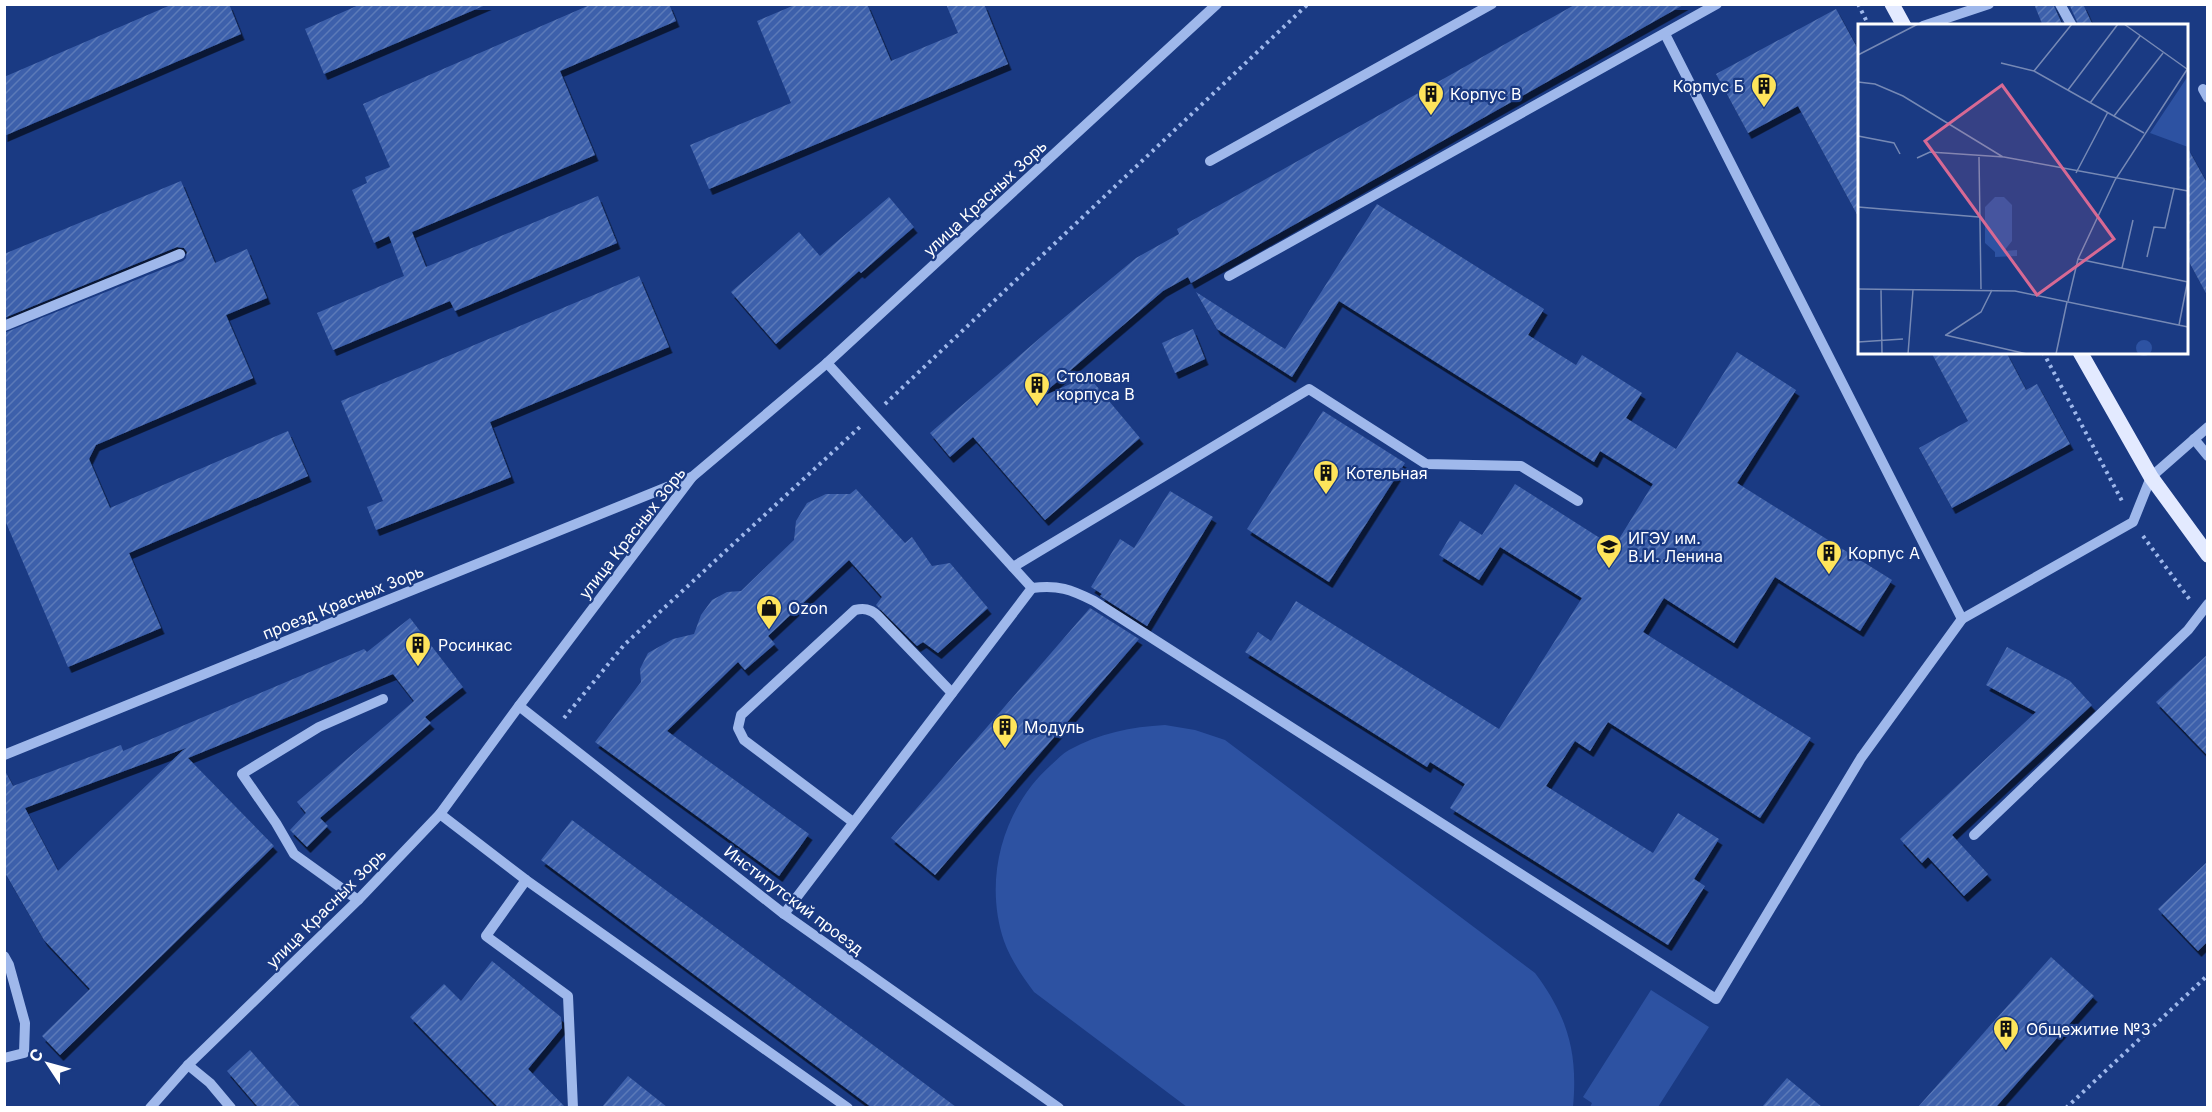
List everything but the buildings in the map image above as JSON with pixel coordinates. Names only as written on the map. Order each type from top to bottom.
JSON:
[{"type":"main road","points":[[1892,4],[1903,24]]},
{"type":"main road","points":[[2081,354],[2151,477],[2208,555]]},
{"type":"street","name":"улица Красных Зорь","points":[[150,1107],[188,1065],[358,900],[440,814],[692,477],[827,363],[1217,4]]},
{"type":"street","points":[[1210,161],[1492,4]]},
{"type":"street","points":[[1229,276],[1717,4]]},
{"type":"street","points":[[1929,24],[1989,4]]},
{"type":"street","points":[[2060,4],[2071,24]]},
{"type":"street","points":[[1665,34],[1962,619]]},
{"type":"street","points":[[4,326],[180,254]]},
{"type":"street","points":[[827,363],[1032,588]]},
{"type":"street","points":[[1013,567],[1309,389],[1426,464],[1521,466],[1578,501]]},
{"type":"street","points":[[784,914],[1032,588],[1063,587],[1094,601],[1716,999],[1861,758],[1962,619],[2133,522],[2151,477],[2208,427]]},
{"type":"street","points":[[2194,439],[2208,456]]},
{"type":"street","name":"проезд Красных Зорь","points":[[4,754],[692,477]]},
{"type":"street","points":[[1974,835],[2188,630],[2208,604]]},
{"type":"street","points":[[854,822],[744,740],[738,728],[741,715],[855,610],[861,608],[877,615],[952,693]]},
{"type":"street","points":[[358,900],[294,854],[276,823],[242,774],[319,727],[383,699]]},
{"type":"street","name":"Институтский проезд","points":[[519,706],[784,914],[1059,1107]]},
{"type":"street","points":[[440,814],[525,880],[848,1107]]},
{"type":"street","points":[[525,880],[486,936],[567,996],[573,1107]]},
{"type":"street","points":[[4,956],[25,1023],[24,1053],[4,1058]]},
{"type":"street","points":[[188,1065],[210,1083],[231,1107]]},
{"type":"path","points":[[553,732],[624,645],[874,414],[1308,4]]},
{"type":"path","points":[[1858,4],[1868,24]]},
{"type":"path","points":[[2044,354],[2133,522],[2200,613]]},
{"type":"path","points":[[2066,1107],[2208,975]]},
{"type":"shaded area","points":[[1165,725],[1195,730],[1225,740],[1535,973],[1556,1005],[1568,1036],[1574,1069],[1573,1107],[1187,1107],[1034,992],[1010,955],[998,917],[997,869],[1009,823],[1034,782],[1066,752],[1092,739],[1116,732]]},
{"type":"shaded area","points":[[1651,990],[1709,1027],[1658,1107],[1590,1107],[1592,1103],[1583,1097]]},
{"type":"place","name":"Корпус Б","points":[[1764,109]]},
{"type":"place","name":"Корпус В","points":[[1431,117]]},
{"type":"place","name":"Столовая корпуса В","points":[[1037,408]]},
{"type":"place","name":"Котельная","points":[[1326,496]]},
{"type":"place","name":"ИГЭУ им. В.И. Ленина","points":[[1609,570]]},
{"type":"place","name":"Корпус А","points":[[1829,576]]},
{"type":"place","name":"Ozon","points":[[769,631]]},
{"type":"place","name":"Росинкас","points":[[418,668]]},
{"type":"place","name":"Модуль","points":[[1005,750]]},
{"type":"place","name":"Общежитие №3","points":[[2006,1052]]}]
